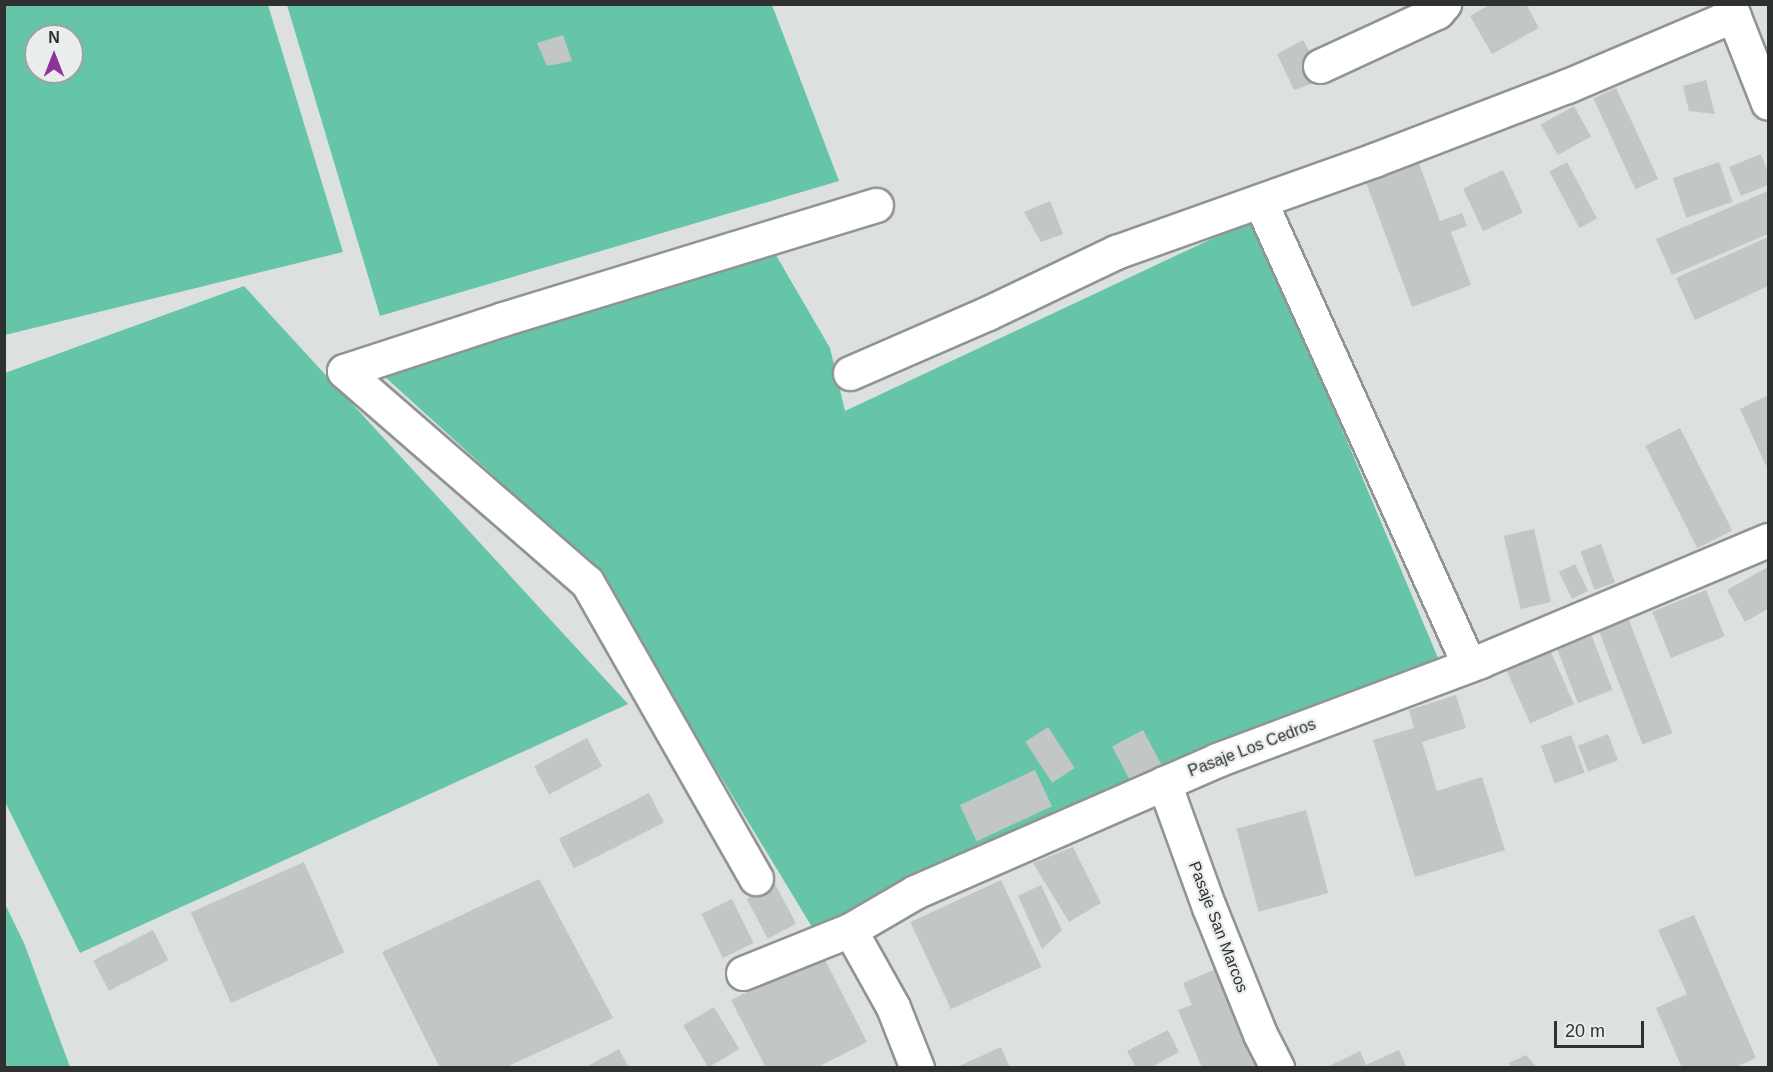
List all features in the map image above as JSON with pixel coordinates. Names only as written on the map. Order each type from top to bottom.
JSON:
[{"type":"street","points":[[1320,66],[1437,12],[1444,4]]},
{"type":"street","points":[[850,374],[988,313],[1116,252],[1260,201],[1567,86],[1731,10],[1768,103]]},
{"type":"street","points":[[1260,201],[1469,665]]},
{"type":"street","points":[[756,878],[587,582],[344,370],[502,319],[876,205]]},
{"type":"street","name":"Pasaje Los Cedros","points":[[743,973],[850,930],[915,892],[1217,760],[1469,665],[1768,540]]},
{"type":"street","name":"Pasaje San Marcos","points":[[1164,783],[1209,907],[1260,1034],[1277,1068]]},
{"type":"street","points":[[850,930],[893,1006],[917,1068]]},
{"type":"green space","points":[[4,5],[268,5],[343,252],[5,335]]},
{"type":"green space","points":[[287,5],[772,5],[839,181],[380,316]]},
{"type":"green space","points":[[1254,219],[1438,658],[812,927],[593,566],[384,376],[773,250],[830,348],[845,411]]},
{"type":"green space","points":[[244,286],[628,704],[80,953],[5,802],[5,373]]},
{"type":"green space","points":[[4,902],[24,943],[70,1067],[5,1067]]},
{"type":"building","points":[[1491,4],[1526,4],[1539,28],[1492,54],[1470,16]]},
{"type":"building","points":[[563,35],[572,61],[547,66],[537,43]]},
{"type":"building","points":[[1303,40],[1325,79],[1294,90],[1277,54]]},
{"type":"building","points":[[1706,80],[1715,114],[1689,111],[1683,86]]},
{"type":"building","points":[[1616,88],[1658,179],[1636,189],[1593,99]]},
{"type":"building","points":[[1574,106],[1591,137],[1558,155],[1541,124]]},
{"type":"building","points":[[1761,154],[1768,172],[1768,185],[1741,196],[1729,167]]},
{"type":"building","points":[[1416,155],[1440,221],[1462,213],[1467,226],[1451,232],[1471,285],[1412,307],[1363,174]]},
{"type":"building","points":[[1567,162],[1597,219],[1579,228],[1549,171]]},
{"type":"building","points":[[1719,162],[1733,202],[1686,218],[1673,178]]},
{"type":"building","points":[[1503,170],[1523,213],[1483,231],[1463,189]]},
{"type":"building","points":[[1768,191],[1768,234],[1672,275],[1656,239]]},
{"type":"building","points":[[1050,201],[1063,234],[1041,242],[1024,212]]},
{"type":"building","points":[[1768,237],[1768,286],[1695,320],[1676,278]]},
{"type":"building","points":[[1768,395],[1768,470],[1740,409]]},
{"type":"building","points":[[1680,428],[1732,530],[1697,548],[1645,446]]},
{"type":"building","points":[[1534,529],[1551,602],[1521,609],[1504,536]]},
{"type":"building","points":[[1601,544],[1615,583],[1594,590],[1580,552]]},
{"type":"building","points":[[1575,564],[1588,591],[1572,599],[1559,572]]},
{"type":"building","points":[[1768,567],[1768,609],[1745,622],[1727,590]]},
{"type":"building","points":[[1706,590],[1725,636],[1671,658],[1652,612]]},
{"type":"building","points":[[1629,620],[1672,733],[1642,744],[1599,631]]},
{"type":"building","points":[[1591,634],[1613,690],[1578,703],[1556,647]]},
{"type":"building","points":[[1550,650],[1574,704],[1530,723],[1506,670]]},
{"type":"building","points":[[1456,695],[1466,728],[1422,742],[1437,791],[1482,777],[1505,850],[1415,877],[1373,740],[1414,728],[1409,710]]},
{"type":"building","points":[[1048,727],[1075,768],[1052,783],[1025,742]]},
{"type":"building","points":[[1143,730],[1162,765],[1131,782],[1112,746]]},
{"type":"building","points":[[1608,734],[1618,760],[1588,772],[1578,745]]},
{"type":"building","points":[[1571,735],[1585,773],[1555,784],[1541,746]]},
{"type":"building","points":[[587,738],[602,766],[549,794],[534,766]]},
{"type":"building","points":[[1035,770],[1052,806],[977,841],[960,805]]},
{"type":"building","points":[[649,793],[664,822],[574,868],[559,839]]},
{"type":"building","points":[[1306,810],[1328,893],[1259,912],[1236,829]]},
{"type":"building","points":[[1073,847],[1101,903],[1069,922],[1033,863]]},
{"type":"building","points":[[304,862],[344,952],[231,1003],[191,912]]},
{"type":"building","points":[[539,879],[613,1018],[504,1068],[440,1068],[382,952]]},
{"type":"building","points":[[1001,880],[1042,967],[951,1009],[910,922]]},
{"type":"building","points":[[775,884],[796,924],[768,939],[747,899]]},
{"type":"building","points":[[1041,885],[1062,930],[1042,949],[1018,896]]},
{"type":"building","points":[[732,899],[753,943],[723,958],[701,914]]},
{"type":"building","points":[[1694,915],[1756,1058],[1734,1068],[1682,1068],[1656,1008],[1687,994],[1658,930]]},
{"type":"building","points":[[153,930],[168,960],[109,991],[93,960]]},
{"type":"building","points":[[822,954],[867,1042],[816,1068],[766,1068],[731,1000]]},
{"type":"building","points":[[1223,966],[1266,1068],[1202,1068],[1178,1010],[1192,1005],[1183,983]]},
{"type":"building","points":[[714,1007],[739,1049],[708,1068],[683,1026]]},
{"type":"building","points":[[1168,1030],[1179,1052],[1150,1068],[1136,1068],[1127,1051]]},
{"type":"building","points":[[1001,1047],[1010,1068],[955,1068]]},
{"type":"building","points":[[619,1049],[629,1068],[584,1068]]},
{"type":"building","points":[[1399,1050],[1407,1068],[1325,1068],[1360,1051],[1366,1065]]},
{"type":"building","points":[[1526,1055],[1537,1068],[1511,1068],[1509,1063]]}]
